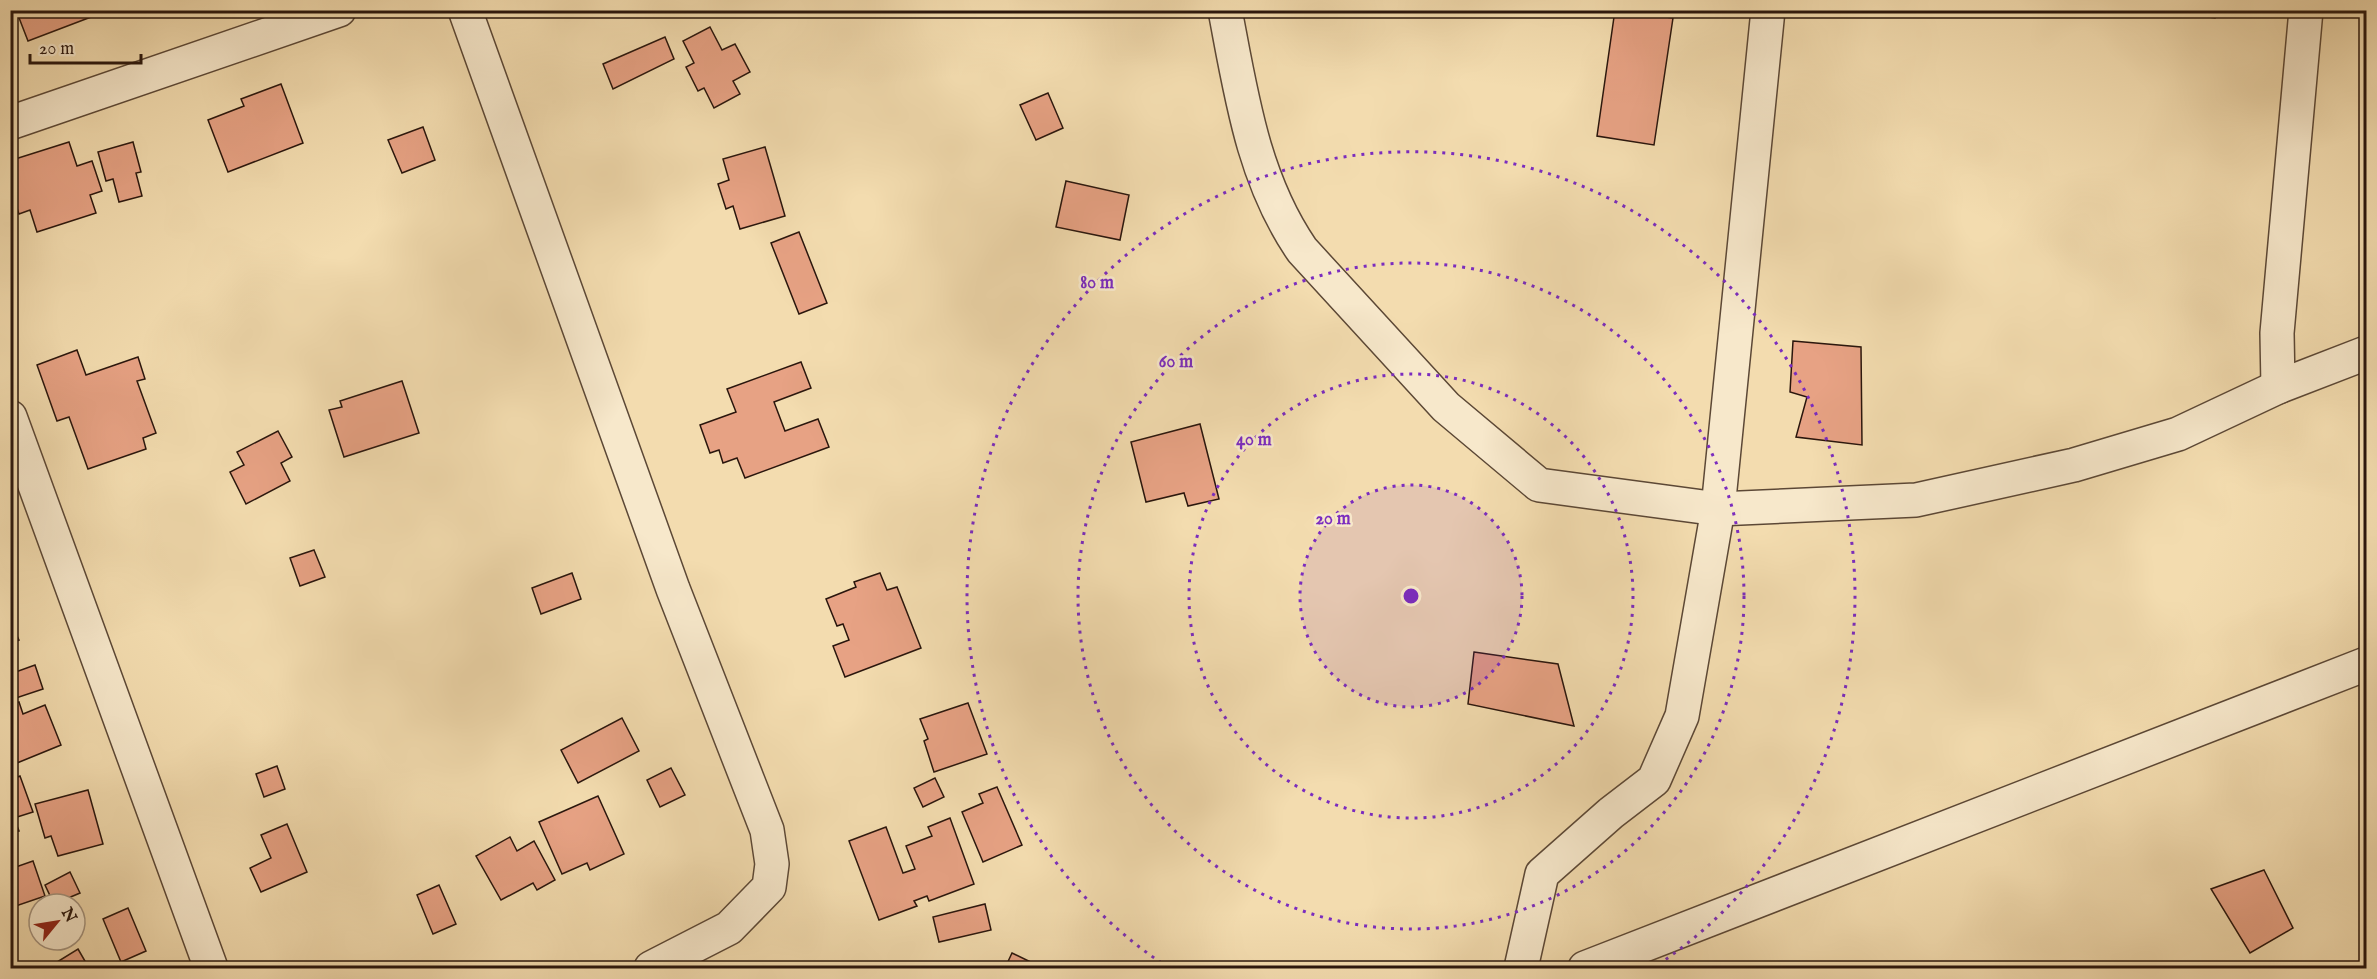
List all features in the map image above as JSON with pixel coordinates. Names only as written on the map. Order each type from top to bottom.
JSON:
[{"type":"street","points":[[10,123],[339,10]]},
{"type":"street","points":[[465,10],[669,578],[767,830],[772,864],[769,887],[729,928],[651,969]]},
{"type":"street","points":[[1225,10],[1259,166],[1285,225],[1302,250],[1446,407],[1539,484],[1718,509],[1916,500],[2074,465],[2178,434],[2278,387],[2367,353]]},
{"type":"street","points":[[1521,969],[1542,874],[1611,813],[1654,780],[1682,716],[1718,509],[1768,10]]},
{"type":"street","points":[[2278,387],[2277,333],[2306,10]]},
{"type":"street","points":[[10,417],[211,969]]},
{"type":"street","points":[[1585,969],[2367,664]]},
{"type":"building","points":[[16,10],[88,10],[91,17],[28,41]]},
{"type":"building","points":[[1615,10],[1673,18],[1654,145],[1597,136]]},
{"type":"building","points":[[2156,10],[2216,10],[2215,18]]},
{"type":"building","points":[[710,27],[722,50],[735,44],[750,72],[733,81],[740,94],[714,108],[704,88],[698,91],[686,67],[694,63],[683,41]]},
{"type":"building","points":[[665,37],[674,59],[613,89],[603,64]]},
{"type":"building","points":[[281,84],[303,143],[228,172],[208,120],[244,106],[241,99]]},
{"type":"building","points":[[1048,93],[1063,128],[1036,140],[1020,105]]},
{"type":"building","points":[[423,127],[435,160],[402,173],[388,140]]},
{"type":"building","points":[[69,142],[77,166],[92,161],[102,191],[90,195],[96,213],[37,232],[30,210],[19,214],[10,188],[10,175],[16,173],[12,160]]},
{"type":"building","points":[[133,142],[141,172],[136,173],[142,196],[119,202],[113,179],[106,181],[98,152]]},
{"type":"building","points":[[765,147],[785,216],[740,229],[733,206],[726,209],[718,184],[729,180],[723,159]]},
{"type":"building","points":[[1066,181],[1129,195],[1120,240],[1056,227]]},
{"type":"building","points":[[799,232],[827,303],[799,314],[771,243]]},
{"type":"building","points":[[1793,341],[1861,347],[1862,445],[1796,437],[1807,397],[1790,392]]},
{"type":"building","points":[[77,350],[86,375],[138,357],[145,379],[137,381],[156,433],[143,438],[146,449],[88,469],[69,417],[57,421],[37,365]]},
{"type":"building","points":[[801,362],[811,388],[774,402],[785,431],[818,419],[829,447],[745,478],[737,458],[723,463],[719,450],[710,453],[700,425],[736,412],[727,389]]},
{"type":"building","points":[[402,381],[419,433],[344,457],[329,410],[342,407],[340,401]]},
{"type":"building","points":[[1200,424],[1219,499],[1188,506],[1184,493],[1146,502],[1131,442]]},
{"type":"building","points":[[278,431],[292,457],[281,463],[290,481],[246,504],[230,472],[244,465],[237,452]]},
{"type":"building","points":[[314,550],[325,577],[300,586],[290,558]]},
{"type":"building","points":[[572,573],[581,599],[541,614],[532,588]]},
{"type":"building","points":[[880,573],[887,590],[897,587],[921,648],[845,677],[833,646],[849,640],[843,624],[837,626],[826,599],[856,587],[854,582]]},
{"type":"building","points":[[10,620],[19,640],[10,644]]},
{"type":"building","points":[[1474,652],[1558,664],[1574,726],[1468,704]]},
{"type":"building","points":[[35,665],[43,689],[10,700],[10,674]]},
{"type":"building","points":[[19,702],[23,714],[45,705],[61,745],[17,763],[10,749],[10,705]]},
{"type":"building","points":[[968,703],[987,754],[934,772],[924,741],[928,739],[920,719]]},
{"type":"building","points":[[622,718],[639,751],[578,783],[561,750]]},
{"type":"building","points":[[277,766],[285,789],[264,797],[256,774]]},
{"type":"building","points":[[671,768],[685,795],[660,807],[647,780]]},
{"type":"building","points":[[20,776],[33,812],[14,818],[19,831],[10,833],[10,780]]},
{"type":"building","points":[[935,778],[944,797],[923,807],[914,788]]},
{"type":"building","points":[[997,787],[1022,845],[983,862],[962,812],[983,803],[979,794]]},
{"type":"building","points":[[88,790],[103,844],[58,856],[51,836],[45,838],[35,804]]},
{"type":"building","points":[[598,796],[624,854],[590,870],[587,863],[562,874],[539,822]]},
{"type":"building","points":[[950,818],[974,884],[929,901],[927,896],[914,901],[917,906],[879,920],[849,841],[886,827],[903,873],[915,869],[906,846],[932,836],[928,827]]},
{"type":"building","points":[[287,824],[307,872],[261,892],[250,868],[271,858],[261,835]]},
{"type":"building","points":[[510,837],[517,851],[534,841],[555,880],[537,890],[533,883],[501,900],[476,856]]},
{"type":"building","points":[[33,861],[44,892],[27,892],[27,902],[10,908],[10,869]]},
{"type":"building","points":[[2264,870],[2293,928],[2250,953],[2211,889]]},
{"type":"building","points":[[70,872],[80,892],[48,892],[45,885]]},
{"type":"building","points":[[439,885],[456,924],[433,934],[417,895]]},
{"type":"building","points":[[985,904],[991,930],[939,942],[933,917]]},
{"type":"building","points":[[128,908],[146,951],[121,962],[103,919]]},
{"type":"building","points":[[73,952],[80,952],[89,968],[61,968],[57,962]]},
{"type":"building","points":[[1012,953],[1043,968],[1005,968]]}]
